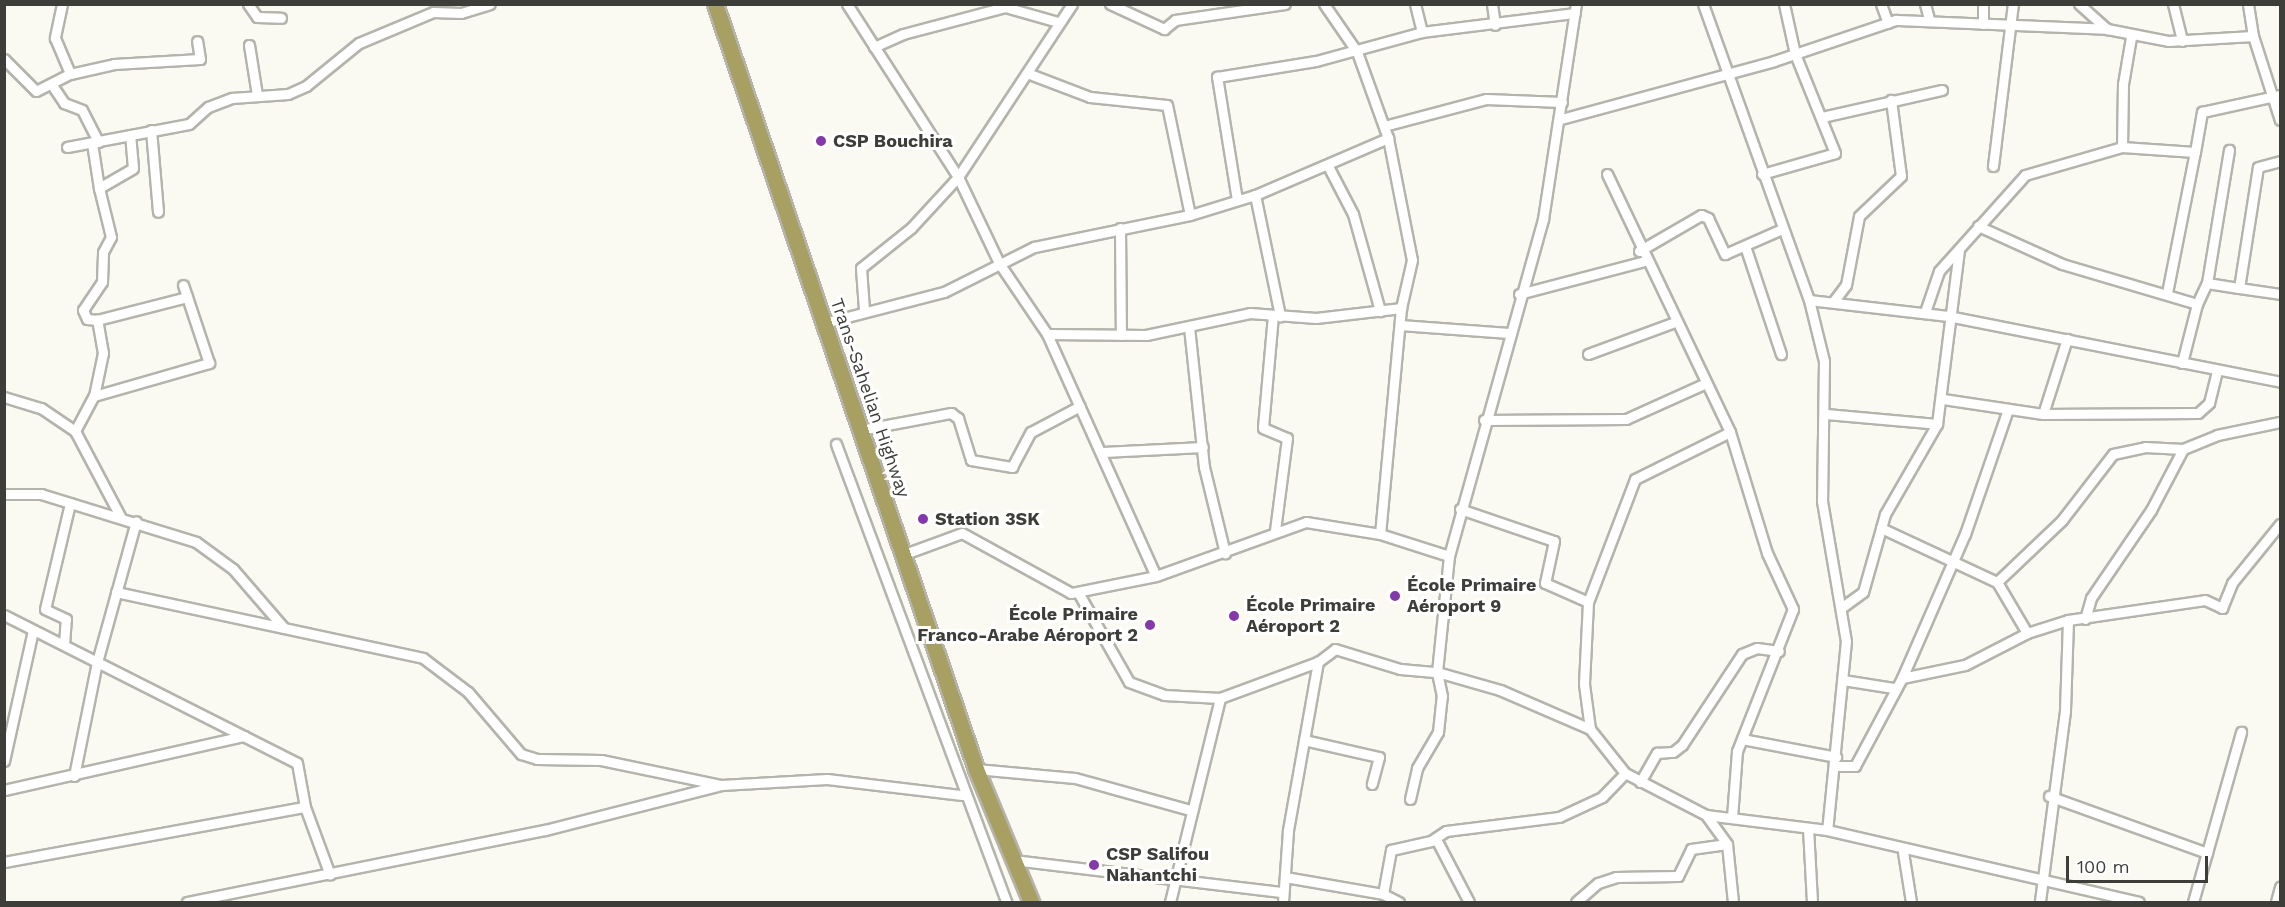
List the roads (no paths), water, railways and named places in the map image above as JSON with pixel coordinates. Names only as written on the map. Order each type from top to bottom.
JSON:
[{"type":"highway","name":"Trans-Sahelian Highway","points":[[715,4],[976,770],[1031,903]]},
{"type":"street","points":[[62,4],[55,38],[70,74]]},
{"type":"street","points":[[248,4],[257,17],[281,18]]},
{"type":"street","points":[[67,147],[189,124],[215,103],[257,95],[288,94],[306,86],[359,43],[431,8],[468,12],[490,4]]},
{"type":"street","points":[[847,4],[958,177],[999,263],[1047,334],[1103,452],[1156,576]]},
{"type":"street","points":[[864,310],[861,268],[911,228],[958,177],[1072,4]]},
{"type":"street","points":[[1110,4],[1164,29],[1175,20],[1285,4]]},
{"type":"street","points":[[1324,4],[1357,52],[1384,126],[1412,260],[1401,308],[1380,534]]},
{"type":"street","points":[[1415,4],[1422,32]]},
{"type":"street","points":[[1492,4],[1495,25]]},
{"type":"street","points":[[1703,4],[1809,300],[1824,361],[1826,414],[1822,501],[1841,608],[1843,680],[1827,830]]},
{"type":"street","points":[[1762,174],[1834,155],[1822,117],[1795,54],[1784,4]]},
{"type":"street","points":[[1881,4],[1888,23]]},
{"type":"street","points":[[1925,4],[1929,19]]},
{"type":"street","points":[[1983,4],[1983,24]]},
{"type":"street","points":[[1993,166],[2013,4]]},
{"type":"street","points":[[2079,4],[2108,29]]},
{"type":"street","points":[[2173,4],[2182,40]]},
{"type":"street","points":[[2247,4],[2253,36],[2276,96],[2280,120]]},
{"type":"street","points":[[874,47],[903,34],[1005,7],[1058,22]]},
{"type":"street","points":[[1237,200],[1214,79],[1357,52],[1422,32],[1495,25],[1576,9],[1561,119],[1543,219],[1519,294],[1449,556],[1437,672],[1442,696],[1438,732],[1417,768],[1410,799]]},
{"type":"street","points":[[1561,119],[1726,71],[1795,54],[1888,23],[1929,19],[2010,27],[2108,29],[2131,37],[2182,40],[2253,36]]},
{"type":"street","points":[[2122,147],[2122,84],[2131,37]]},
{"type":"street","points":[[4,58],[36,91],[52,86],[70,74],[114,64],[200,59],[197,41]]},
{"type":"street","points":[[249,45],[257,95]]},
{"type":"street","points":[[1027,74],[1090,97],[1167,105],[1190,215]]},
{"type":"street","points":[[52,86],[64,103],[82,110],[95,143],[99,188],[111,237],[103,252],[102,282],[83,310],[87,319],[97,320],[187,297]]},
{"type":"street","points":[[1822,117],[1942,90]]},
{"type":"street","points":[[2167,293],[2202,112],[2276,96]]},
{"type":"street","points":[[1384,126],[1486,99],[1562,102]]},
{"type":"street","points":[[1833,302],[1845,285],[1859,216],[1901,176],[1891,100]]},
{"type":"street","points":[[151,130],[158,212]]},
{"type":"street","points":[[99,188],[133,168],[130,135]]},
{"type":"street","points":[[824,323],[864,310],[944,292],[1034,247],[1190,215],[1255,195],[1328,166],[1388,138]]},
{"type":"street","points":[[1925,312],[1935,278],[1978,226],[2030,172],[2122,147],[2195,152]]},
{"type":"street","points":[[2182,363],[2197,304],[2207,283],[2229,150]]},
{"type":"street","points":[[2238,288],[2258,167],[2280,161]]},
{"type":"street","points":[[1328,166],[1353,214],[1380,311]]},
{"type":"street","points":[[1607,174],[1639,251],[1730,432],[1767,553],[1793,609],[1779,651],[1742,739],[1733,767],[1732,817]]},
{"type":"street","points":[[1255,195],[1277,315],[1263,428],[1287,438],[1275,531]]},
{"type":"street","points":[[1639,251],[1701,215],[1708,218],[1723,253],[1745,246],[1782,229]]},
{"type":"street","points":[[1978,226],[2062,264],[2167,293],[2197,304]]},
{"type":"street","points":[[1120,228],[1121,336]]},
{"type":"street","points":[[1745,246],[1781,354]]},
{"type":"street","points":[[1841,608],[1863,592],[1881,528],[1937,424],[1943,399],[1959,250]]},
{"type":"street","points":[[1519,294],[1645,261]]},
{"type":"street","points":[[2207,283],[2280,294]]},
{"type":"street","points":[[94,396],[209,363],[183,285]]},
{"type":"street","points":[[1809,300],[1925,312],[2280,382],[2280,370]]},
{"type":"street","points":[[1047,334],[1121,336],[1189,327],[1233,315],[1337,317],[1401,308]]},
{"type":"street","points":[[75,431],[94,396],[103,353],[97,320]]},
{"type":"street","points":[[1588,354],[1675,322]]},
{"type":"street","points":[[1400,325],[1509,333]]},
{"type":"street","points":[[1189,327],[1203,447],[1225,553]]},
{"type":"street","points":[[2043,414],[2067,339]]},
{"type":"street","points":[[1943,399],[2043,414],[2204,411],[2217,371]]},
{"type":"street","points":[[1484,420],[1626,419],[1706,383]]},
{"type":"street","points":[[4,397],[41,408],[75,431],[120,516]]},
{"type":"street","points":[[860,430],[951,413],[958,418],[971,460],[1012,467],[1031,432],[1080,406]]},
{"type":"street","points":[[1742,739],[1856,766],[1893,688],[1902,678],[1954,559],[2008,409]]},
{"type":"street","points":[[1826,414],[1937,424]]},
{"type":"street","points":[[1997,582],[2062,520],[2113,454],[2145,447],[2182,449],[2217,435],[2280,422]]},
{"type":"street","points":[[1590,729],[1584,684],[1588,602],[1635,479],[1730,432]]},
{"type":"street","points":[[836,444],[963,795],[1006,903]]},
{"type":"street","points":[[1103,452],[1203,447]]},
{"type":"street","points":[[2085,619],[2091,598],[2151,510],[2182,449]]},
{"type":"street","points":[[4,494],[26,492],[120,516],[213,551],[279,625],[294,632]]},
{"type":"street","points":[[64,645],[66,620],[45,609],[70,503]]},
{"type":"street","points":[[1460,508],[1554,541],[1545,583],[1588,602]]},
{"type":"street","points":[[74,776],[97,662],[136,521]]},
{"type":"street","points":[[902,555],[962,533],[1062,591],[1079,594],[1156,576],[1225,553],[1275,531],[1325,521],[1380,534],[1449,556]]},
{"type":"street","points":[[1902,678],[1965,665],[2027,633],[2068,620],[2205,600],[2222,608],[2232,583],[2280,524]]},
{"type":"street","points":[[1881,528],[1954,559],[1997,582],[2027,633]]},
{"type":"street","points":[[116,592],[423,658],[468,692],[521,754],[601,760],[721,785]]},
{"type":"street","points":[[1079,594],[1129,682],[1164,695],[1220,698],[1318,662],[1335,649],[1400,669],[1437,672],[1500,690],[1590,729],[1625,773],[1706,815],[1827,830],[1903,852],[2044,880],[2139,903]]},
{"type":"street","points":[[4,615],[297,763],[305,807],[330,874]]},
{"type":"street","points":[[2040,903],[2044,880],[2049,796],[2065,711],[2068,620]]},
{"type":"street","points":[[4,761],[33,630]]},
{"type":"street","points":[[1640,782],[1658,753],[1673,752],[1682,745],[1742,654],[1757,648],[1779,651]]},
{"type":"street","points":[[1283,903],[1304,740],[1318,662]]},
{"type":"street","points":[[1843,680],[1893,688]]},
{"type":"street","points":[[1170,903],[1190,810],[1220,698]]},
{"type":"street","points":[[2193,903],[2241,732]]},
{"type":"street","points":[[4,790],[244,736]]},
{"type":"street","points":[[1304,740],[1379,757],[1372,784]]},
{"type":"street","points":[[976,770],[1075,778],[1190,810]]},
{"type":"street","points":[[1383,894],[1388,853],[1436,838],[1446,831],[1559,817],[1602,797],[1625,773]]},
{"type":"street","points":[[187,903],[544,830],[721,785],[827,779],[963,795]]},
{"type":"street","points":[[2049,796],[2207,853]]},
{"type":"street","points":[[4,862],[305,807]]},
{"type":"street","points":[[1706,815],[1727,844],[1733,903]]},
{"type":"street","points":[[1808,828],[1812,903]]},
{"type":"street","points":[[1436,838],[1469,903]]},
{"type":"street","points":[[1576,903],[1598,883],[1616,878],[1678,876],[1691,849],[1727,844]]},
{"type":"street","points":[[1903,852],[1911,903]]},
{"type":"street","points":[[1013,860],[1283,892]]},
{"type":"street","points":[[1285,877],[1383,894],[1399,903]]},
{"type":"street","points":[[2276,903],[2280,891]]},
{"type":"place","name":"CSP Bouchira","points":[[821,141]]},
{"type":"place","name":"Station 3SK","points":[[923,519]]},
{"type":"place","name":"École Primaire Aéroport 9","points":[[1395,596]]},
{"type":"place","name":"École Primaire Aéroport 2","points":[[1234,616]]},
{"type":"place","name":"École Primaire Franco-Arabe Aéroport 2","points":[[1150,625]]},
{"type":"place","name":"CSP Salifou Nahantchi","points":[[1094,865]]}]
